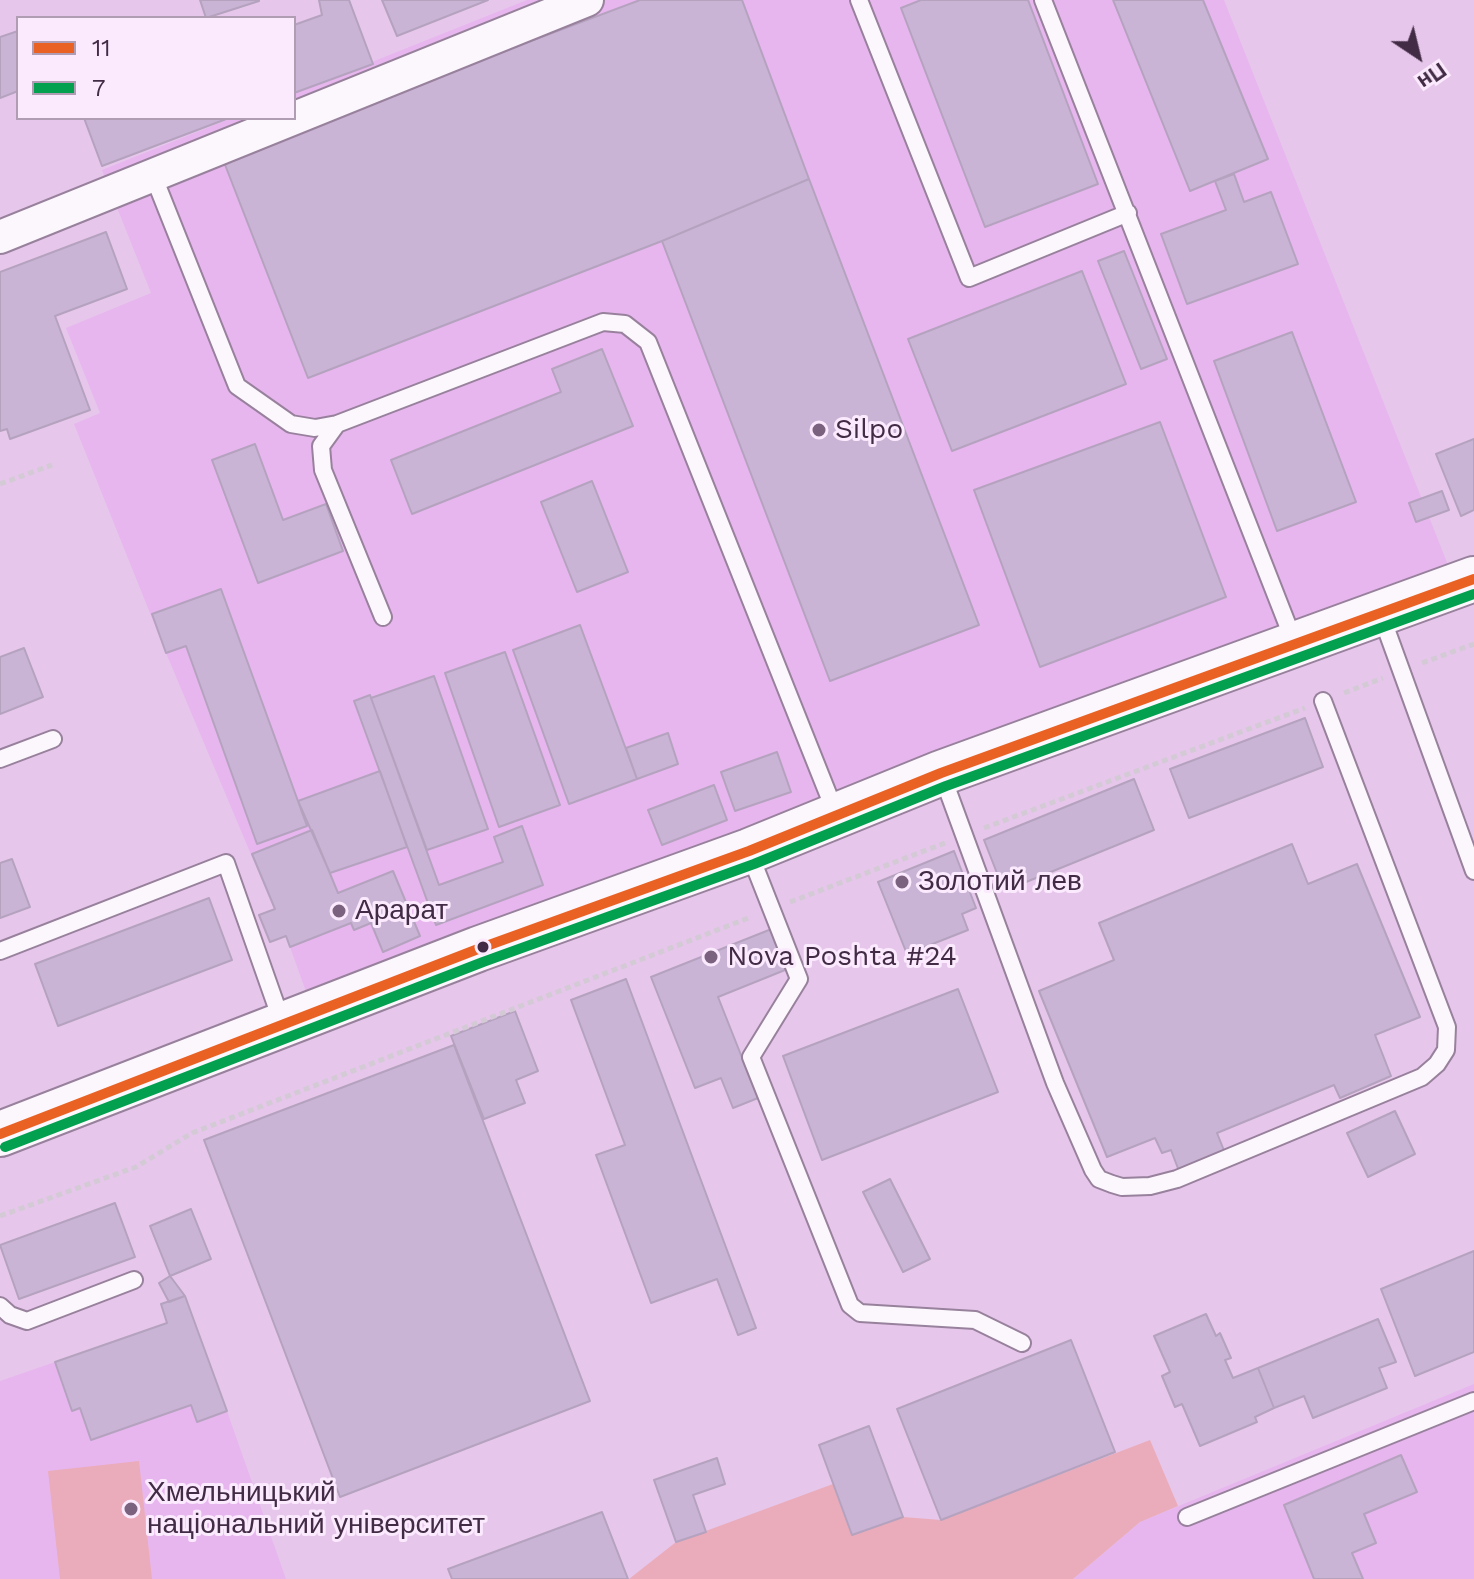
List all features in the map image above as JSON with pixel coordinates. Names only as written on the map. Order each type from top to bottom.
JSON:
[{"type":"main road","points":[[0,1134],[478,949],[749,851],[941,773],[1474,579]]},
{"type":"street","points":[[296,117],[587,0]]},
{"type":"street","points":[[0,237],[289,120]]},
{"type":"lane","points":[[859,0],[969,278],[1128,213]]},
{"type":"lane","points":[[1043,0],[1296,646]]},
{"type":"lane","points":[[153,175],[237,386],[291,424],[315,428],[337,424],[603,322],[625,324],[648,342],[836,816]]},
{"type":"lane","points":[[337,424],[321,446],[323,470],[383,617]]},
{"type":"lane","points":[[1380,613],[1474,871]]},
{"type":"lane","points":[[941,773],[1055,1083],[1093,1170],[1099,1179],[1122,1187],[1150,1186],[1177,1179],[1422,1077],[1437,1064],[1446,1050],[1447,1027],[1323,701]]},
{"type":"lane","points":[[0,759],[53,739]]},
{"type":"lane","points":[[749,851],[799,979],[751,1057],[850,1305],[860,1313],[975,1320],[1022,1343]]},
{"type":"lane","points":[[0,951],[226,863],[283,1025]]},
{"type":"lane","points":[[0,1306],[10,1315],[27,1321],[134,1280]]},
{"type":"lane","points":[[1187,1517],[1474,1401]]},
{"type":"path","points":[[0,484],[52,465]]},
{"type":"path","points":[[0,1216],[136,1167],[192,1133],[772,908],[1474,644]]},
{"type":"shaded area","points":[[527,0],[1224,0],[1456,585],[314,1014],[290,947],[74,424],[100,413],[66,328],[151,293],[102,170],[227,120],[296,120],[296,92]]},
{"type":"shaded area","name":"Хмельницький національний університет","points":[[55,1362],[72,1411],[80,1408],[92,1440],[191,1405],[227,1411],[286,1579],[0,1579],[0,1381]]},
{"type":"shaded area","points":[[1474,1384],[1474,1579],[1073,1579],[1140,1522]]},
{"type":"shaded area","points":[[1150,1440],[1178,1506],[1140,1522],[1073,1579],[629,1579],[676,1542],[833,1484],[853,1535],[903,1517],[941,1520]]},
{"type":"shaded area","points":[[139,1461],[152,1579],[60,1579],[48,1471]]},
{"type":"building","points":[[200,0],[259,0],[212,16],[205,16]]},
{"type":"building","points":[[319,0],[349,0],[373,64],[296,92],[296,24],[322,15]]},
{"type":"building","points":[[382,0],[488,0],[397,36]]},
{"type":"building","points":[[640,0],[742,0],[809,179],[662,241],[308,378],[222,157]]},
{"type":"building","points":[[921,0],[1028,0],[1098,184],[985,227],[901,8]]},
{"type":"building","points":[[1113,0],[1203,0],[1268,159],[1190,191]]},
{"type":"building","points":[[16,32],[16,92],[0,98],[0,37]]},
{"type":"building","points":[[85,120],[224,120],[102,166]]},
{"type":"building","points":[[1234,174],[1244,202],[1271,192],[1298,264],[1187,304],[1161,234],[1226,210],[1215,181]]},
{"type":"building","points":[[809,179],[979,625],[830,681],[662,241]]},
{"type":"building","points":[[106,232],[127,289],[55,316],[90,410],[10,439],[7,429],[0,431],[0,272]]},
{"type":"building","points":[[1124,251],[1167,359],[1141,369],[1098,261]]},
{"type":"building","points":[[1082,271],[1126,384],[952,451],[908,339]]},
{"type":"building","points":[[1292,332],[1356,502],[1277,531],[1214,361]]},
{"type":"building","points":[[602,349],[633,426],[412,514],[391,460],[561,392],[552,369]]},
{"type":"building","points":[[1160,422],[1226,597],[1040,667],[974,490]]},
{"type":"building","points":[[1474,439],[1474,510],[1461,516],[1436,454]]},
{"type":"building","points":[[255,444],[283,520],[326,504],[343,551],[258,583],[212,460]]},
{"type":"building","points":[[592,481],[628,572],[577,592],[541,502]]},
{"type":"building","points":[[1442,491],[1449,510],[1416,522],[1409,503]]},
{"type":"building","points":[[221,589],[307,826],[257,844],[186,646],[166,653],[152,614]]},
{"type":"building","points":[[580,625],[637,779],[569,804],[513,650]]},
{"type":"building","points":[[24,648],[43,697],[0,714],[0,657]]},
{"type":"building","points":[[505,652],[560,805],[499,827],[445,673]]},
{"type":"building","points":[[434,676],[488,829],[427,850],[371,698]]},
{"type":"building","points":[[370,695],[439,885],[503,862],[494,837],[522,826],[543,885],[436,925],[354,701]]},
{"type":"building","points":[[1305,718],[1323,767],[1189,818],[1170,769]]},
{"type":"building","points":[[668,733],[678,764],[637,779],[626,748]]},
{"type":"building","points":[[777,752],[791,792],[735,811],[721,772]]},
{"type":"building","points":[[380,771],[407,847],[330,873],[298,801]]},
{"type":"building","points":[[1134,779],[1154,830],[1004,891],[984,840]]},
{"type":"building","points":[[714,785],[727,820],[662,845],[648,810]]},
{"type":"building","points":[[312,830],[338,893],[393,871],[420,936],[383,952],[371,923],[354,930],[351,923],[290,947],[286,936],[270,942],[259,915],[275,909],[252,854]]},
{"type":"building","points":[[1292,844],[1308,884],[1357,864],[1420,1017],[1375,1035],[1391,1076],[1340,1098],[1334,1085],[1217,1133],[1225,1153],[1179,1171],[1171,1150],[1162,1153],[1155,1138],[1107,1157],[1039,991],[1114,960],[1099,923]]},
{"type":"building","points":[[954,851],[976,908],[962,914],[968,930],[907,954],[878,882]]},
{"type":"building","points":[[12,859],[30,907],[0,918],[0,863]]},
{"type":"building","points":[[209,898],[232,960],[58,1026],[35,964]]},
{"type":"building","points":[[774,928],[790,968],[718,997],[758,1098],[733,1108],[721,1078],[695,1088],[651,977]]},
{"type":"building","points":[[626,979],[756,1328],[738,1335],[717,1279],[651,1303],[596,1155],[625,1145],[571,1000]]},
{"type":"building","points":[[958,989],[998,1092],[822,1160],[783,1056]]},
{"type":"building","points":[[515,1011],[538,1071],[516,1080],[525,1103],[484,1119],[451,1036]]},
{"type":"building","points":[[454,1045],[590,1401],[340,1497],[204,1140]]},
{"type":"building","points":[[1395,1111],[1415,1154],[1368,1177],[1347,1133]]},
{"type":"building","points":[[890,1179],[930,1259],[903,1272],[863,1192]]},
{"type":"building","points":[[115,1203],[135,1257],[19,1299],[0,1245]]},
{"type":"building","points":[[191,1209],[211,1259],[170,1276],[150,1226]]},
{"type":"building","points":[[1474,1251],[1474,1352],[1415,1376],[1381,1289]]},
{"type":"building","points":[[170,1276],[185,1296],[169,1302],[159,1283]]},
{"type":"building","points":[[185,1296],[227,1411],[197,1422],[191,1405],[91,1440],[80,1408],[72,1411],[55,1362],[167,1323],[161,1304]]},
{"type":"building","points":[[1206,1314],[1216,1336],[1220,1333],[1231,1358],[1225,1360],[1233,1378],[1258,1368],[1274,1408],[1255,1417],[1257,1422],[1200,1446],[1182,1404],[1175,1407],[1162,1376],[1170,1372],[1154,1336]]},
{"type":"building","points":[[1378,1319],[1396,1362],[1379,1368],[1387,1388],[1313,1418],[1304,1396],[1274,1408],[1258,1368]]},
{"type":"building","points":[[1071,1340],[1115,1452],[941,1520],[897,1409]]},
{"type":"building","points":[[869,1426],[903,1517],[852,1535],[819,1445]]},
{"type":"building","points":[[1401,1455],[1417,1492],[1364,1514],[1376,1543],[1352,1553],[1363,1579],[1314,1579],[1284,1505]]},
{"type":"building","points":[[717,1458],[725,1484],[693,1495],[706,1532],[676,1542],[654,1480]]},
{"type":"building","points":[[602,1512],[628,1579],[452,1579],[448,1569]]},
{"type":"transit line","name":"11","points":[[0,1134],[478,949],[749,851],[941,773],[1474,579]]},
{"type":"transit line","name":"7","points":[[5,1147],[483,962],[754,864],[946,786],[1474,594]]},
{"type":"place","name":"Silpo","points":[[819,430]]},
{"type":"place","name":"Золотий лев","points":[[902,882]]},
{"type":"place","name":"Арарат","points":[[339,911]]},
{"type":"place","name":"Nova Poshta #24","points":[[711,957]]},
{"type":"place","name":"Хмельницький національний університет","points":[[131,1509]]}]
